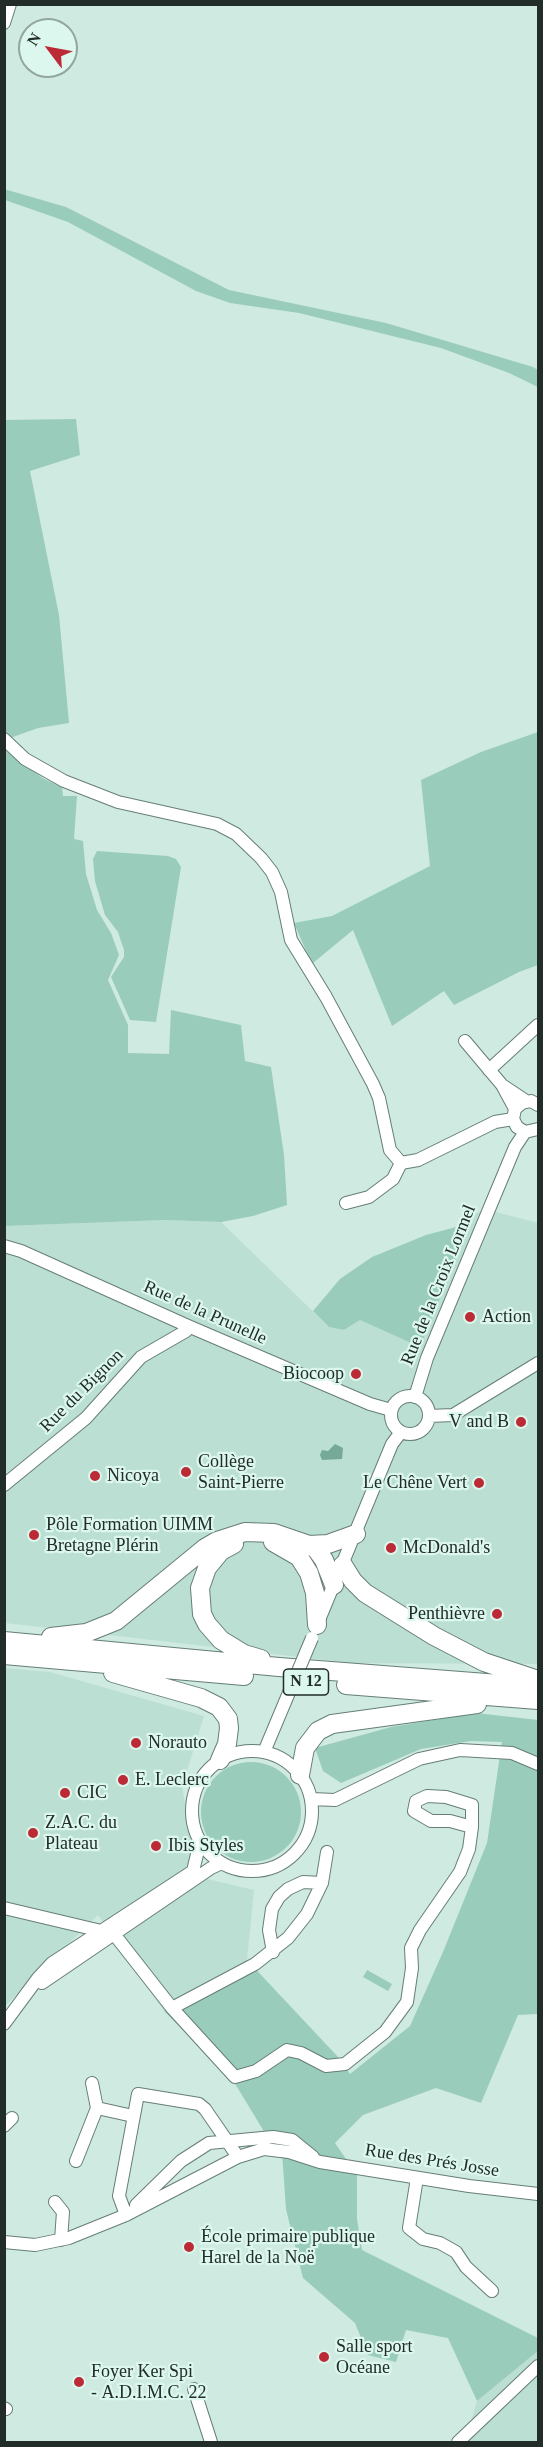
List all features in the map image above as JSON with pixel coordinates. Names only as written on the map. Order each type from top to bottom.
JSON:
[{"type":"highway","points":[[4,1640],[70,1636],[102,1628],[129,1611],[205,1548],[232,1535],[260,1531],[309,1545],[328,1544],[356,1534]]},
{"type":"highway","points":[[279,1667],[231,1647],[221,1640],[207,1624],[200,1601],[200,1588],[213,1559],[222,1551],[245,1540],[270,1541],[290,1550],[309,1573],[315,1593],[315,1632]]},
{"type":"highway","points":[[309,1545],[324,1560],[334,1585]]},
{"type":"highway","points":[[343,1565],[353,1581],[365,1593],[434,1636],[484,1662],[538,1680]]},
{"type":"highway","name":"N 12","points":[[4,1640],[279,1667],[538,1687]]},
{"type":"highway","name":"N 12","points":[[4,1655],[538,1702]]},
{"type":"highway","points":[[75,1661],[94,1669],[201,1698],[219,1707],[228,1719],[229,1728],[227,1744],[220,1760]]},
{"type":"highway","points":[[300,1775],[305,1748],[318,1731],[332,1724],[468,1704],[527,1706],[538,1702]]},
{"type":"street","points":[[4,23],[10,4]]},
{"type":"street","points":[[4,739],[25,759],[64,781],[118,802],[217,824],[236,834],[261,858],[272,872],[281,892],[291,940],[326,997],[373,1084],[379,1098],[390,1150],[401,1163]]},
{"type":"street","points":[[489,1070],[538,1025]]},
{"type":"street","points":[[465,1041],[502,1085],[517,1128],[525,1132],[538,1129]]},
{"type":"street","points":[[502,1085],[535,1102]]},
{"type":"street","points":[[401,1163],[418,1160],[535,1102]]},
{"type":"street","name":"Rue de la Croix Lormel","points":[[415,1397],[427,1358],[515,1147],[525,1132]]},
{"type":"street","points":[[346,1203],[369,1197],[393,1179],[401,1163]]},
{"type":"street","name":"Rue de la Prunelle","points":[[4,1246],[21,1251],[188,1326],[379,1407],[391,1410]]},
{"type":"street","name":"Rue du Bignon","points":[[4,1485],[87,1418],[141,1357],[186,1331],[188,1326]]},
{"type":"street","points":[[433,1416],[453,1415],[538,1363]]},
{"type":"street","points":[[403,1397],[415,1397],[425,1404],[433,1416],[424,1428],[414,1434],[401,1432],[392,1423],[391,1410],[403,1397]]},
{"type":"street","points":[[264,1752],[392,1444],[401,1432]]},
{"type":"street","points":[[311,1799],[335,1800],[420,1759],[460,1750],[512,1753],[538,1764]]},
{"type":"street","points":[[249,1751],[264,1752],[290,1765],[300,1775],[311,1799],[312,1816],[308,1832],[300,1847],[288,1859],[273,1867],[245,1871],[222,1863],[200,1842],[193,1823],[193,1799],[198,1784],[220,1760],[249,1751]]},
{"type":"street","points":[[4,1908],[114,1934],[172,2008],[235,2077],[256,2071],[287,2050],[301,2053],[326,2066],[345,2064],[385,2032],[407,2001],[412,1968],[411,1948],[420,1930],[460,1872],[470,1849],[472,1827],[472,1805],[446,1797],[427,1796],[416,1801],[414,1811],[430,1821],[450,1821],[472,1827]]},
{"type":"street","points":[[22,1999],[60,1970],[101,1930],[192,1871],[200,1842]]},
{"type":"street","points":[[172,2008],[234,1976],[273,1952],[288,1938],[307,1914],[322,1883],[327,1852]]},
{"type":"street","points":[[4,2024],[52,1963],[114,1934],[211,1868],[222,1863]]},
{"type":"street","points":[[273,1952],[269,1930],[270,1919],[272,1909],[279,1898],[288,1889],[303,1882],[322,1883]]},
{"type":"street","points":[[114,1934],[114,1928],[150,1904],[156,1896]]},
{"type":"street","points":[[49,1919],[65,1927],[85,1947]]},
{"type":"street","points":[[76,2161],[97,2108],[92,2082]]},
{"type":"street","points":[[126,2215],[119,2196],[138,2094],[196,2103],[205,2109],[238,2157]]},
{"type":"street","points":[[97,2108],[133,2116]]},
{"type":"street","name":"Rue des Prés Josse","points":[[126,2215],[192,2152],[209,2143],[273,2137],[292,2140],[320,2162]]},
{"type":"street","name":"Rue des Prés Josse","points":[[4,2242],[35,2245],[61,2240],[126,2215],[238,2157],[264,2149],[289,2152],[320,2162],[417,2178],[538,2194]]},
{"type":"street","points":[[417,2178],[409,2228],[423,2239],[440,2243],[456,2252],[466,2267],[492,2292]]},
{"type":"street","points":[[55,2202],[63,2212],[61,2240]]},
{"type":"street","points":[[458,2442],[538,2366]]},
{"type":"street","points":[[194,2389],[211,2442]]},
{"type":"shaded area","points":[[4,189],[66,207],[229,290],[386,323],[533,367],[538,370],[538,387],[509,373],[441,348],[299,313],[230,303],[196,291],[68,222],[5,200]]},
{"type":"shaded area","points":[[76,419],[80,455],[30,471],[59,615],[69,723],[38,728],[10,738],[5,732],[5,420]]},
{"type":"shaded area","points":[[538,732],[538,965],[519,972],[454,1005],[444,991],[392,1026],[353,930],[313,963],[294,923],[332,916],[430,866],[421,780],[481,752]]},
{"type":"shaded area","points":[[5,750],[44,779],[62,787],[63,796],[77,796],[74,839],[83,841],[86,874],[97,910],[111,933],[119,955],[108,980],[128,1025],[128,1053],[169,1054],[171,1010],[241,1025],[245,1061],[271,1067],[284,1155],[287,1205],[253,1216],[221,1222],[164,1220],[5,1226]]},
{"type":"shaded area","points":[[97,851],[168,856],[176,859],[181,867],[156,1022],[130,1020],[111,977],[124,957],[124,950],[118,932],[105,915],[95,881],[93,859]]},
{"type":"shaded area","points":[[488,1210],[538,1223],[538,1664],[351,1663],[5,1623],[5,1226],[164,1220],[221,1222],[329,1327],[344,1330],[360,1320],[420,1347],[476,1213]]},
{"type":"shaded area","points":[[471,1223],[420,1347],[360,1320],[344,1330],[329,1327],[313,1311],[340,1279],[372,1257],[426,1235]]},
{"type":"shaded area","points":[[335,1444],[343,1448],[342,1459],[322,1460],[320,1455],[322,1450],[328,1451]]},
{"type":"shaded area","points":[[5,1668],[50,1672],[204,1716],[182,1787],[199,1877],[254,1890],[247,1960],[164,2011],[98,1915],[5,2006]]},
{"type":"shaded area","points":[[476,1713],[538,1720],[538,2014],[518,2015],[481,2103],[436,2088],[363,2115],[335,2143],[357,2175],[357,2219],[362,2250],[538,2338],[538,2351],[477,2401],[448,2338],[406,2330],[396,2362],[368,2355],[355,2323],[303,2278],[286,2209],[282,2152],[268,2138],[234,2082],[164,2011],[247,1960],[339,2058],[350,2074],[410,2026],[487,1843],[502,1742],[471,1741],[421,1749],[341,1783],[323,1771],[315,1748],[391,1727]]},
{"type":"shaded area","points":[[251,1762],[279,1770],[293,1784],[301,1812],[293,1840],[279,1854],[251,1862],[223,1854],[209,1840],[201,1812],[209,1784],[223,1770]]},
{"type":"shaded area","points":[[367,1970],[392,1984],[388,1991],[363,1977]]},
{"type":"shaded area","points":[[538,2351],[538,2442],[465,2442],[477,2401]]},
{"type":"place","name":"Action","points":[[470,1317]]},
{"type":"place","name":"Biocoop","points":[[356,1374]]},
{"type":"place","name":"V and B","points":[[521,1422]]},
{"type":"place","name":"Collège Saint-Pierre","points":[[186,1472]]},
{"type":"place","name":"Nicoya","points":[[95,1476]]},
{"type":"place","name":"Le Chêne Vert","points":[[479,1483]]},
{"type":"place","name":"Pôle Formation UIMM Bretagne Plérin","points":[[34,1535]]},
{"type":"place","name":"McDonald's","points":[[391,1548]]},
{"type":"place","name":"Penthièvre","points":[[497,1614]]},
{"type":"place","name":"Norauto","points":[[136,1743]]},
{"type":"place","name":"E. Leclerc","points":[[123,1780]]},
{"type":"place","name":"CIC","points":[[65,1793]]},
{"type":"place","name":"Z.A.C. du Plateau","points":[[33,1833]]},
{"type":"place","name":"Ibis Styles","points":[[156,1846]]},
{"type":"place","name":"École primaire publique Harel de la Noë","points":[[189,2247]]},
{"type":"place","name":"Salle sport Océane","points":[[324,2357]]},
{"type":"place","name":"Foyer Ker Spi - A.D.I.M.C. 22","points":[[79,2382]]}]
